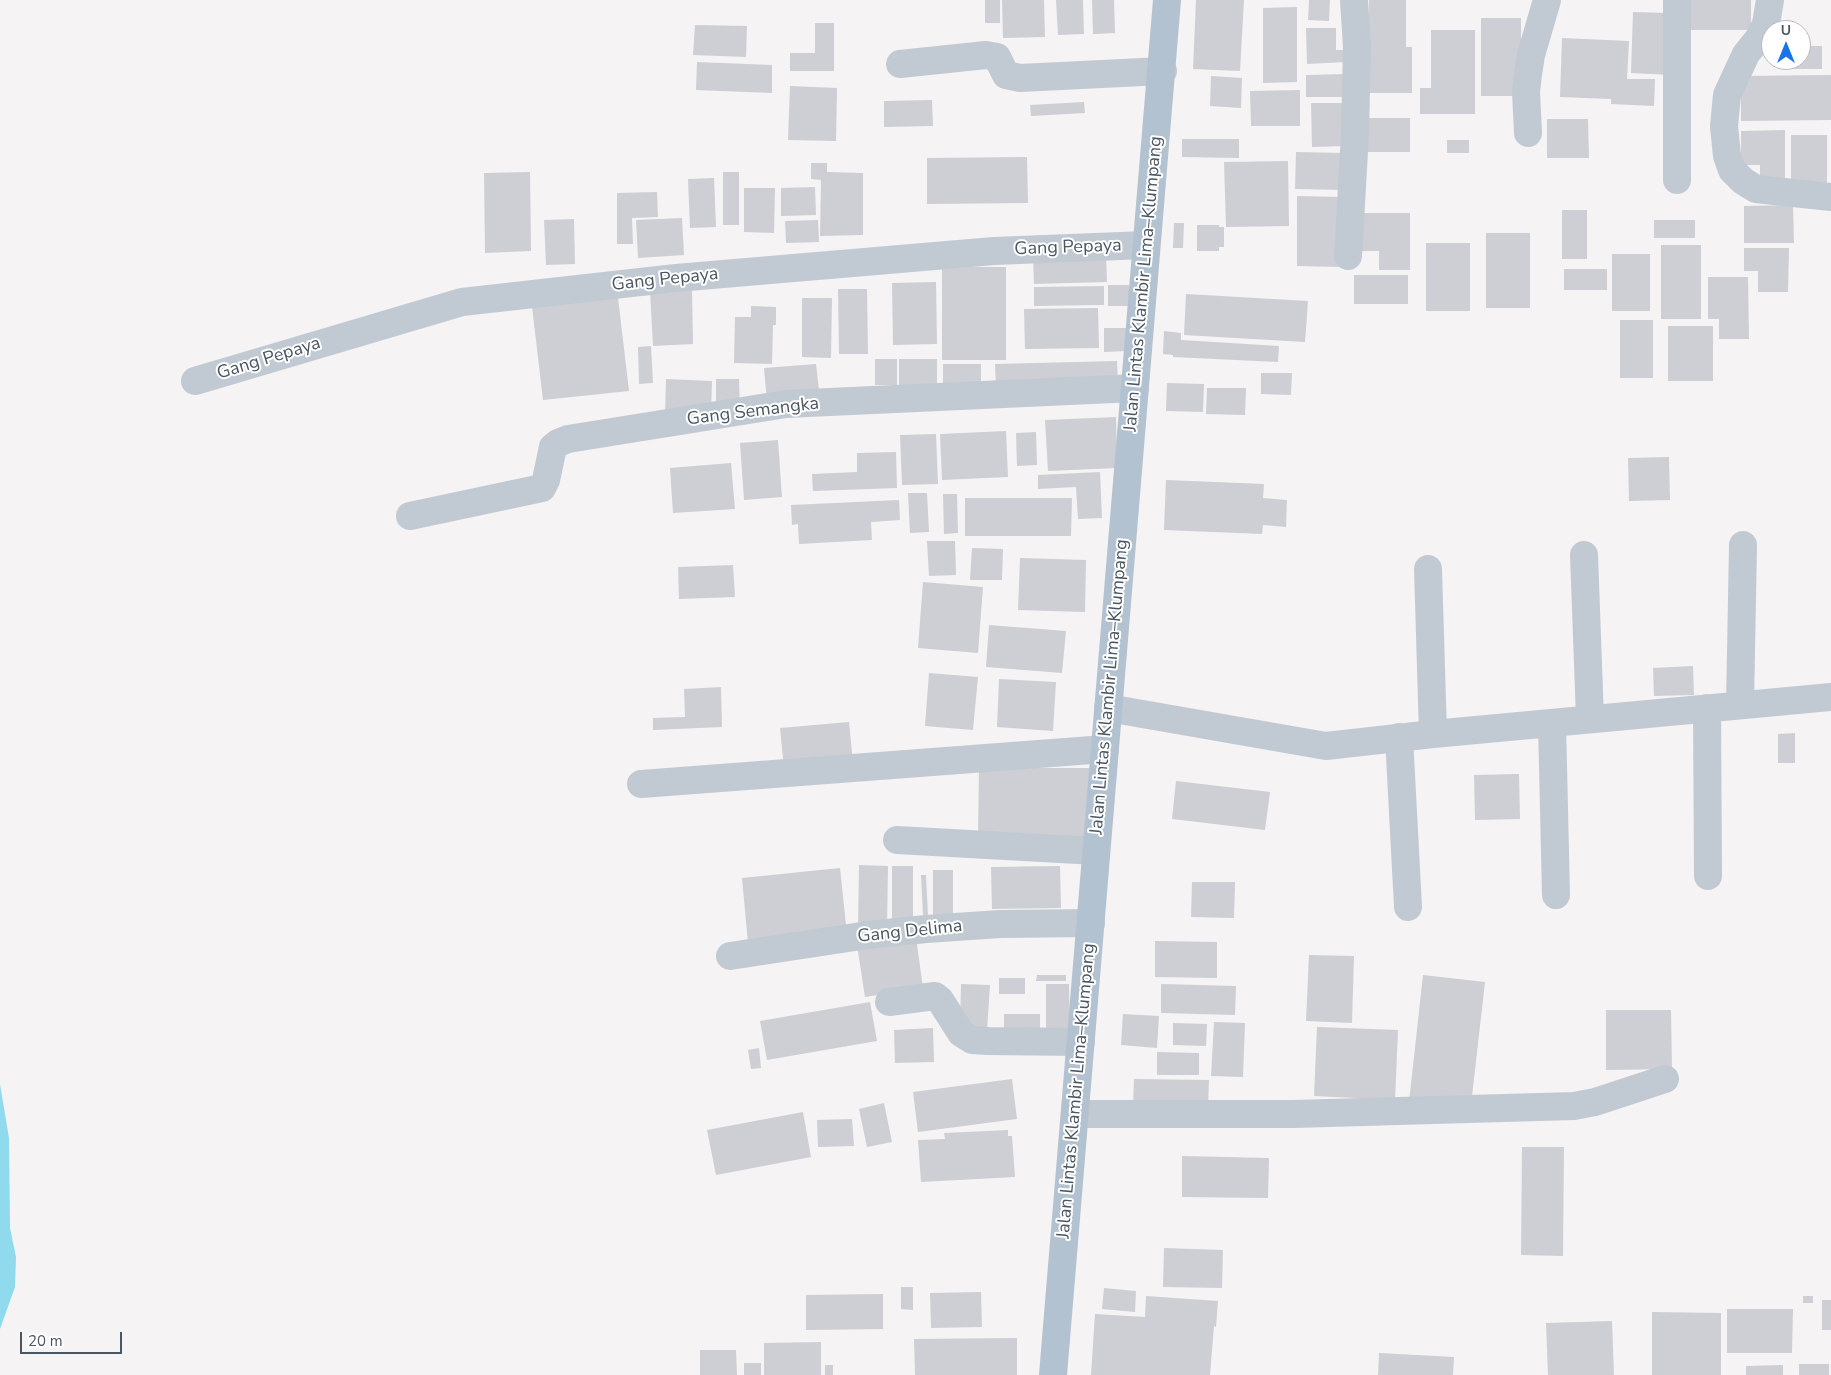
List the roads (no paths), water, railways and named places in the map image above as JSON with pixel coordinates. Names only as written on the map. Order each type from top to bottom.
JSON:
[{"type":"main road","name":"Jalan Lintas Klambir Lima–Klumpang","points":[[1054,1375],[1146,245],[1168,0]]},
{"type":"street","points":[[1348,256],[1355,134],[1357,46],[1354,0]]},
{"type":"street","points":[[1528,133],[1526,92],[1528,74],[1531,55],[1547,0]]},
{"type":"street","points":[[1677,0],[1677,180]]},
{"type":"street","points":[[1770,0],[1766,24],[1746,54],[1727,95],[1724,126],[1727,156],[1732,170],[1743,182],[1756,189],[1831,197]]},
{"type":"street","points":[[900,64],[986,55],[996,57],[1006,75],[1020,78],[1162,71]]},
{"type":"street","name":"Gang Pepaya","points":[[195,381],[434,308],[462,302],[676,278],[994,251],[1146,245]]},
{"type":"street","name":"Gang Semangka","points":[[410,516],[542,488],[546,480],[554,447],[568,439],[786,404],[1135,388]]},
{"type":"street","points":[[1740,705],[1743,545]]},
{"type":"street","points":[[1584,555],[1590,720]]},
{"type":"street","points":[[1428,570],[1433,734]]},
{"type":"street","points":[[1108,708],[1326,746],[1433,734],[1831,697]]},
{"type":"street","points":[[1707,708],[1708,876]]},
{"type":"street","points":[[1552,723],[1556,895]]},
{"type":"street","points":[[1399,738],[1408,907]]},
{"type":"street","points":[[641,784],[1105,749]]},
{"type":"street","points":[[897,840],[1096,851]]},
{"type":"street","name":"Gang Delima","points":[[730,956],[868,935],[926,929],[1000,924],[1091,923]]},
{"type":"street","points":[[889,1002],[935,996],[940,1000],[961,1033],[972,1040],[988,1042],[1081,1042]]},
{"type":"street","points":[[1075,1114],[1293,1114],[1574,1106],[1595,1102],[1665,1079]]},
{"type":"water","points":[[0,1084],[9,1138],[10,1228],[16,1257],[15,1287],[0,1329]]}]
